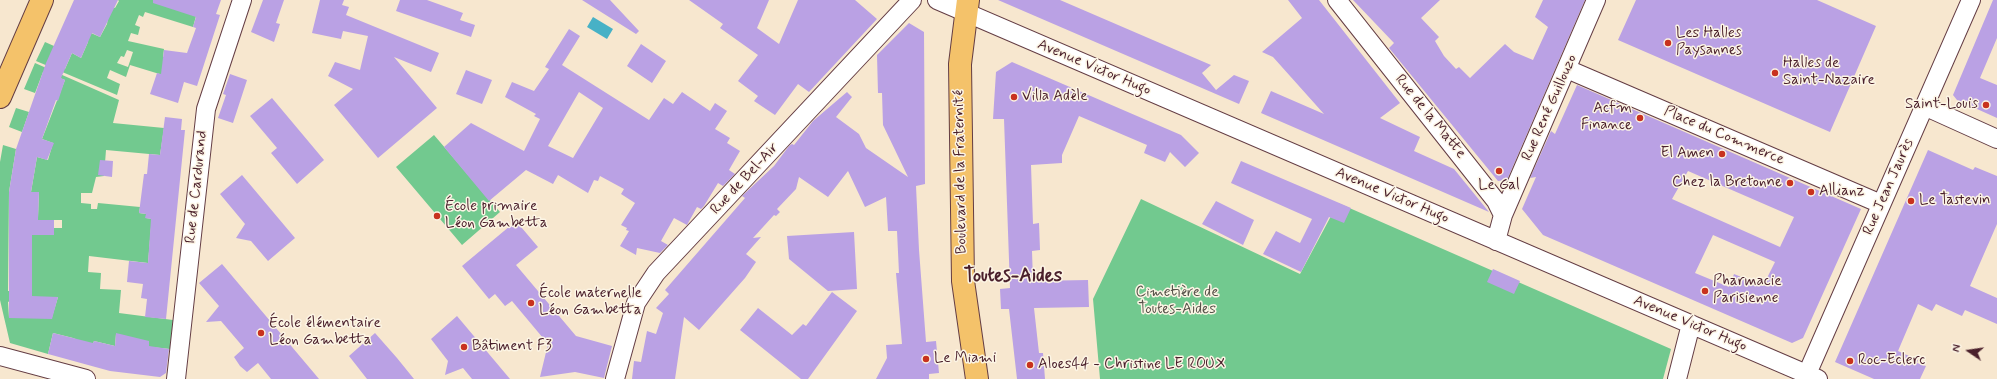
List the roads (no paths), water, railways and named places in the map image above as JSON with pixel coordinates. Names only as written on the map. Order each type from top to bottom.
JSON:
[{"type":"main road","points":[[0,97],[42,0]]},
{"type":"main road","name":"Boulevard de la Fraternité","points":[[967,6],[960,64],[963,281],[977,379]]},
{"type":"street","name":"Rue de Cardurand","points":[[176,379],[206,109],[242,0]]},
{"type":"street","name":"Rue de Bel-Air","points":[[615,379],[636,303],[656,273],[912,0]]},
{"type":"street","name":"Avenue Victor Hugo","points":[[937,0],[967,6],[1496,241],[1813,377]]},
{"type":"street","name":"Rue de la Matte","points":[[1337,0],[1484,185],[1496,201],[1503,215]]},
{"type":"street","name":"Rue René Guillouzo","points":[[1503,215],[1596,0]]},
{"type":"street","name":"Rue Jean Jaurès","points":[[1813,377],[1882,204],[1971,0]]},
{"type":"street","name":"Place du Commerce","points":[[1567,69],[1882,204]]},
{"type":"street","points":[[1924,106],[1997,139]]},
{"type":"street","points":[[1496,241],[1503,215]]},
{"type":"street","points":[[1677,379],[1691,324]]},
{"type":"street","points":[[0,356],[86,379]]},
{"type":"water","points":[[593,17],[613,29],[607,39],[587,27]]},
{"type":"place","name":"Les Halles Paysannes","points":[[1668,43]]},
{"type":"place","name":"Halles de Saint-Nazaire","points":[[1775,73]]},
{"type":"place","name":"Villa Adèle","points":[[1014,97]]},
{"type":"place","name":"Saint-Louis","points":[[1986,105]]},
{"type":"place","name":"Acfm Finance","points":[[1640,118]]},
{"type":"place","name":"El Amen","points":[[1722,154]]},
{"type":"place","name":"Le Gal","points":[[1499,171]]},
{"type":"place","name":"Chez la Bretonne","points":[[1790,183]]},
{"type":"place","name":"Allianz","points":[[1811,192]]},
{"type":"place","name":"Le Tastevin","points":[[1911,201]]},
{"type":"place","name":"École primaire Léon Gambetta","points":[[437,216]]},
{"type":"place","name":"Pharmacie Parisienne","points":[[1705,291]]},
{"type":"place","name":"École maternelle Léon Gambetta","points":[[531,303]]},
{"type":"place","name":"École élémentaire Léon Gambetta","points":[[261,333]]},
{"type":"place","name":"Bâtiment F3","points":[[464,347]]},
{"type":"place","name":"Le Miami","points":[[926,359]]},
{"type":"place","name":"Roc-Eclerc","points":[[1850,361]]},
{"type":"place","name":"Aloes44 - Christine LE ROUX","points":[[1030,365]]},
{"type":"district","name":"Toutes-Aides","points":[[1013,277]]},
{"type":"park label","name":"Cimetière de Toutes-Aides","points":[[1177,302]]}]
